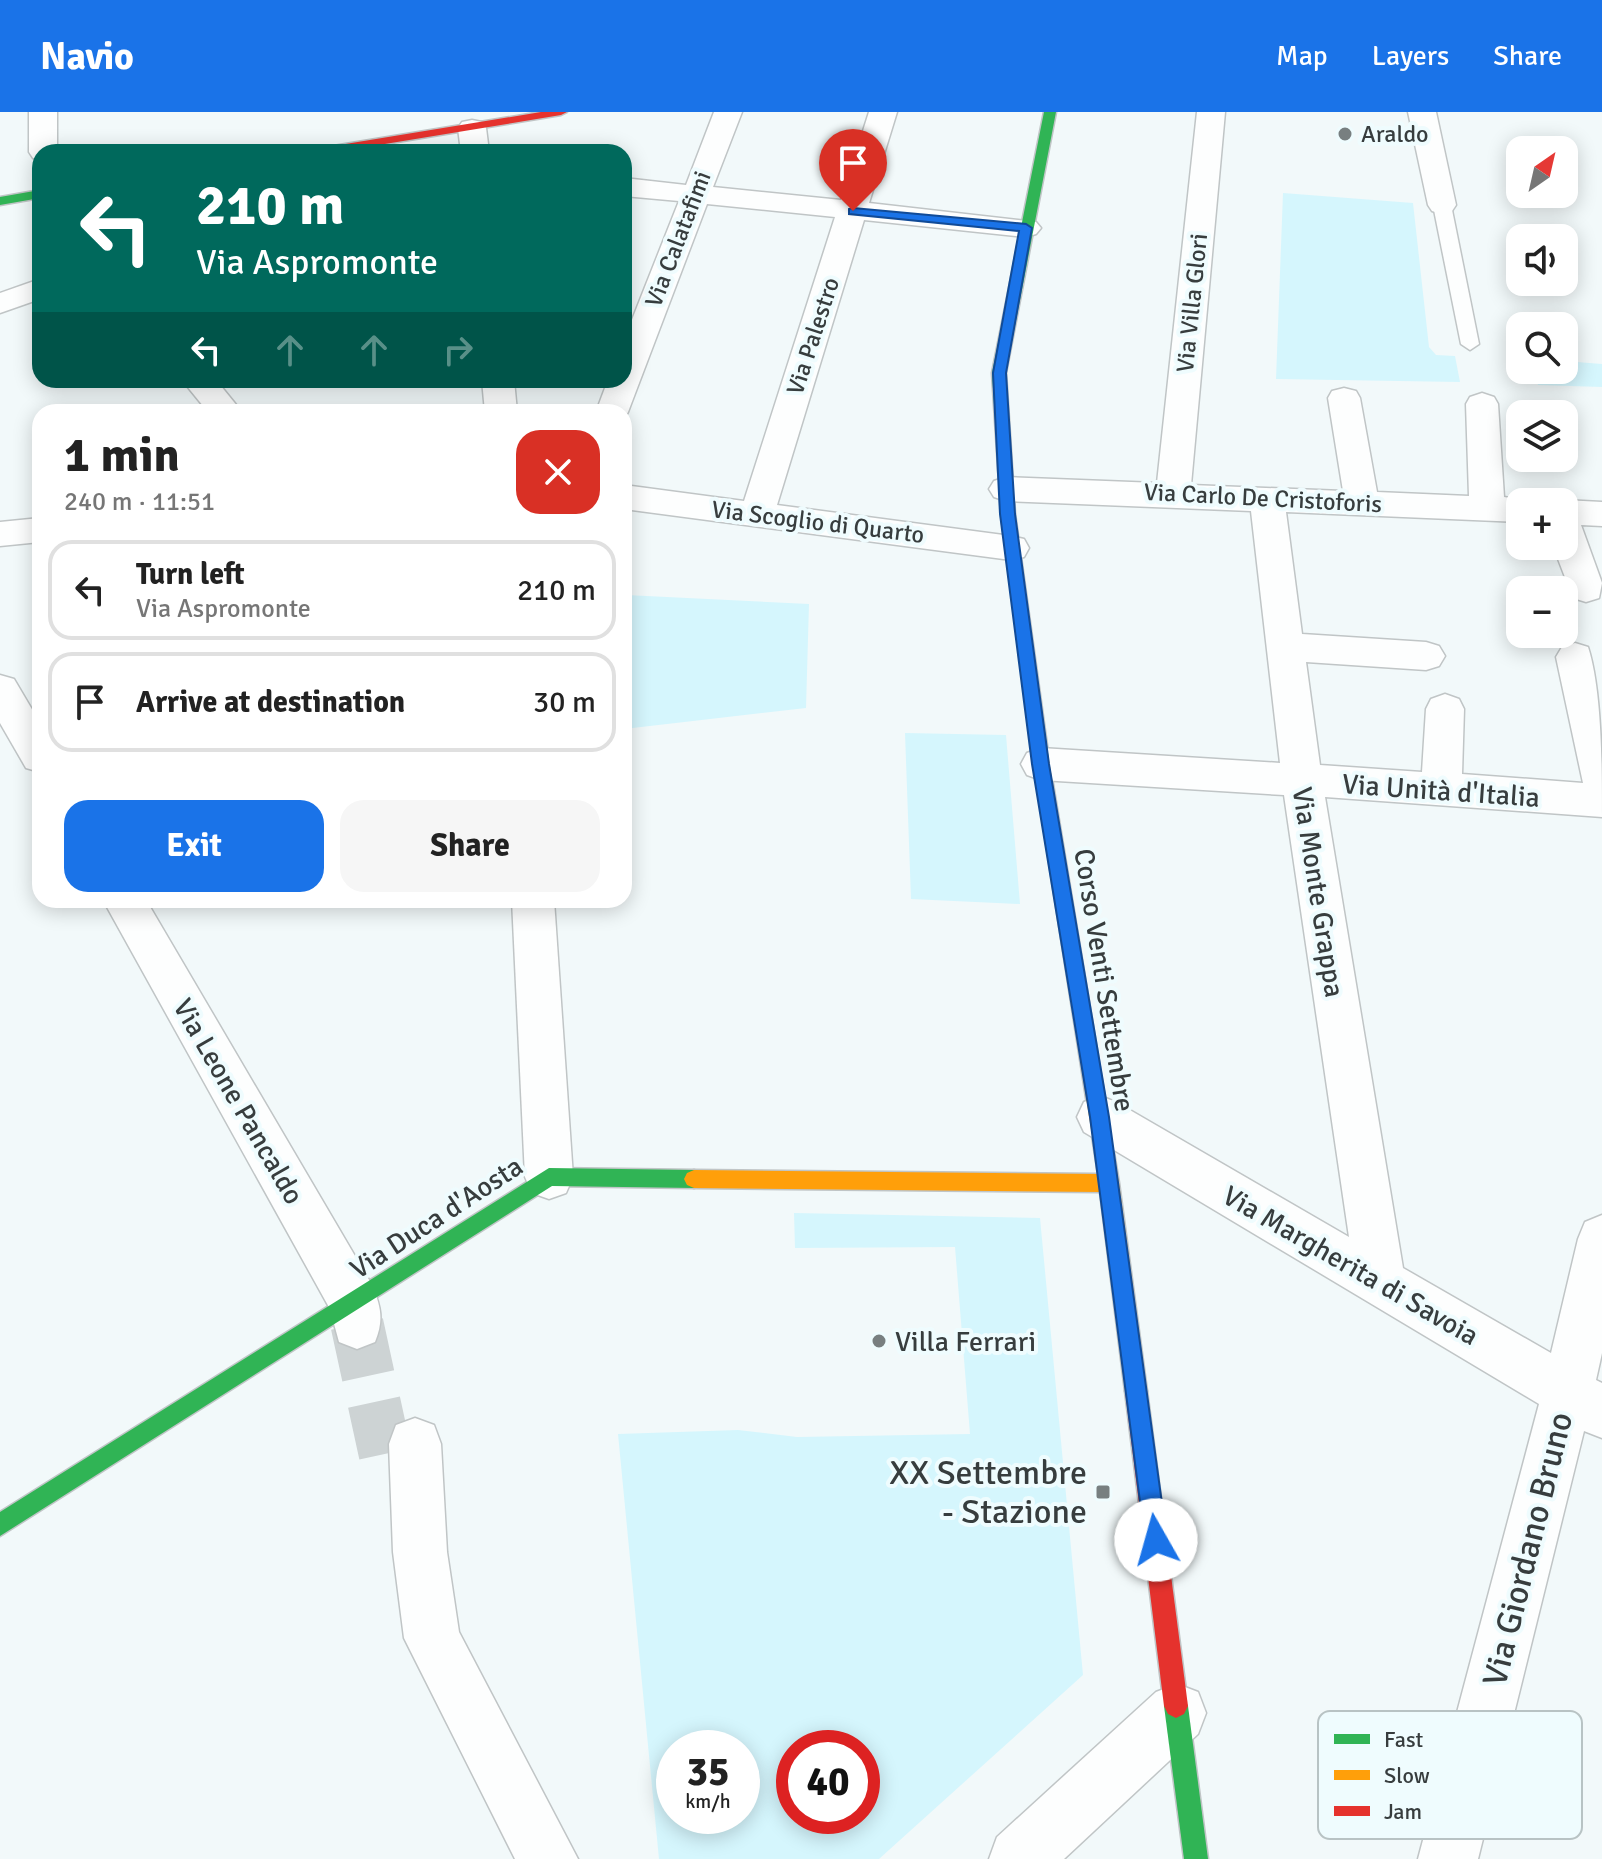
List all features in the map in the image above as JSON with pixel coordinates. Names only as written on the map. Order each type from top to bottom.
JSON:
[{"type":"street","points":[[43,112],[43,144]]},
{"type":"street","points":[[420,144],[473,140],[557,112]]},
{"type":"street","name":"Via Calatafimi","points":[[632,359],[728,112]]},
{"type":"street","name":"Via Palestro","points":[[757,514],[883,112]]},
{"type":"street","name":"Corso Venti Settembre","points":[[1050,112],[999,373],[1011,548],[1041,764],[1100,1117],[1177,1713],[1205,1852]]},
{"type":"street","name":"Via Villa Glori","points":[[1173,494],[1211,112]]},
{"type":"street","points":[[1422,112],[1442,205]]},
{"type":"street","points":[[632,188],[1026,228]]},
{"type":"street","points":[[0,201],[32,195]]},
{"type":"street","points":[[0,304],[32,291]]},
{"type":"street","points":[[205,388],[219,404]]},
{"type":"street","points":[[1344,398],[1362,503]]},
{"type":"street","points":[[1482,404],[1504,509]]},
{"type":"street","name":"Via Carlo De Cristoforis","points":[[1006,489],[1504,509]]},
{"type":"street","name":"Via Scoglio di Quarto","points":[[632,498],[1011,548]]},
{"type":"street","name":"Via Monte Grappa","points":[[1267,499],[1288,647],[1302,782],[1381,1283]]},
{"type":"street","points":[[1578,513],[1602,514]]},
{"type":"street","points":[[0,534],[32,531]]},
{"type":"street","points":[[1576,560],[1586,589]]},
{"type":"street","points":[[1288,647],[1426,656]]},
{"type":"street","points":[[1575,657],[1602,781]]},
{"type":"street","points":[[14,708],[32,742]]},
{"type":"street","points":[[1441,787],[1445,709]]},
{"type":"street","name":"Via Unità d'Italia","points":[[1041,764],[1302,782],[1441,787],[1602,801]]},
{"type":"street","name":"Via Leone Pancaldo","points":[[137,908],[367,1306]]},
{"type":"street","points":[[533,908],[549,1177]]},
{"type":"street","name":"Via Margherita di Savoia","points":[[1100,1117],[1585,1401]]},
{"type":"street","name":"Via Duca d'Aosta","points":[[0,1525],[367,1306],[549,1177],[1109,1183]]},
{"type":"street","name":"Via Giordano Bruno","points":[[1492,1711],[1585,1401],[1602,1239]]},
{"type":"street","points":[[401,1453],[432,1638],[548,1859]]},
{"type":"street","points":[[1019,1859],[1177,1713]]},
{"type":"street","name":"Via Giordano Bruno","points":[[1448,1859],[1454,1839]]},
{"type":"lane","points":[[1442,205],[1470,344]]},
{"type":"shaded area","points":[[1283,193],[1413,203],[1429,347],[1436,355],[1455,356],[1460,382],[1276,379]]},
{"type":"shaded area","points":[[1578,362],[1602,364],[1602,387],[1538,385],[1578,384]]},
{"type":"shaded area","points":[[632,595],[809,604],[806,708],[632,728]]},
{"type":"shaded area","points":[[905,733],[1006,735],[1020,904],[911,899]]},
{"type":"shaded area","points":[[794,1213],[1040,1218],[1083,1675],[879,1859],[659,1859],[657,1834],[760,1834],[760,1730],[656,1730],[656,1828],[618,1434],[738,1430],[797,1437],[970,1434],[955,1247],[795,1248]]},
{"type":"tunnel","points":[[357,1324],[387,1462]]},
{"type":"traffic: fast","points":[[1041,760],[1008,514],[999,373],[1050,112]]},
{"type":"traffic: fast","points":[[0,201],[32,195]]},
{"type":"traffic: fast","points":[[0,1525],[549,1177],[694,1179]]},
{"type":"traffic: fast","points":[[1176,1706],[1196,1859]]},
{"type":"traffic: slow","points":[[1041,760],[1109,1183],[1136,1391]]},
{"type":"traffic: slow","points":[[694,1179],[1109,1183]]},
{"type":"traffic: jam","points":[[364,144],[561,112]]},
{"type":"traffic: jam","points":[[1136,1391],[1176,1706]]},
{"type":"place","name":"Araldo","points":[[1345,134]]},
{"type":"place","name":"Villa Ferrari","points":[[879,1341]]},
{"type":"place","name":"XX Settembre - Stazione","points":[[1103,1492]]},
{"type":"route","points":[[853,211],[1026,228],[999,373],[1011,548],[1041,764],[1100,1117],[1156,1540]]}]
